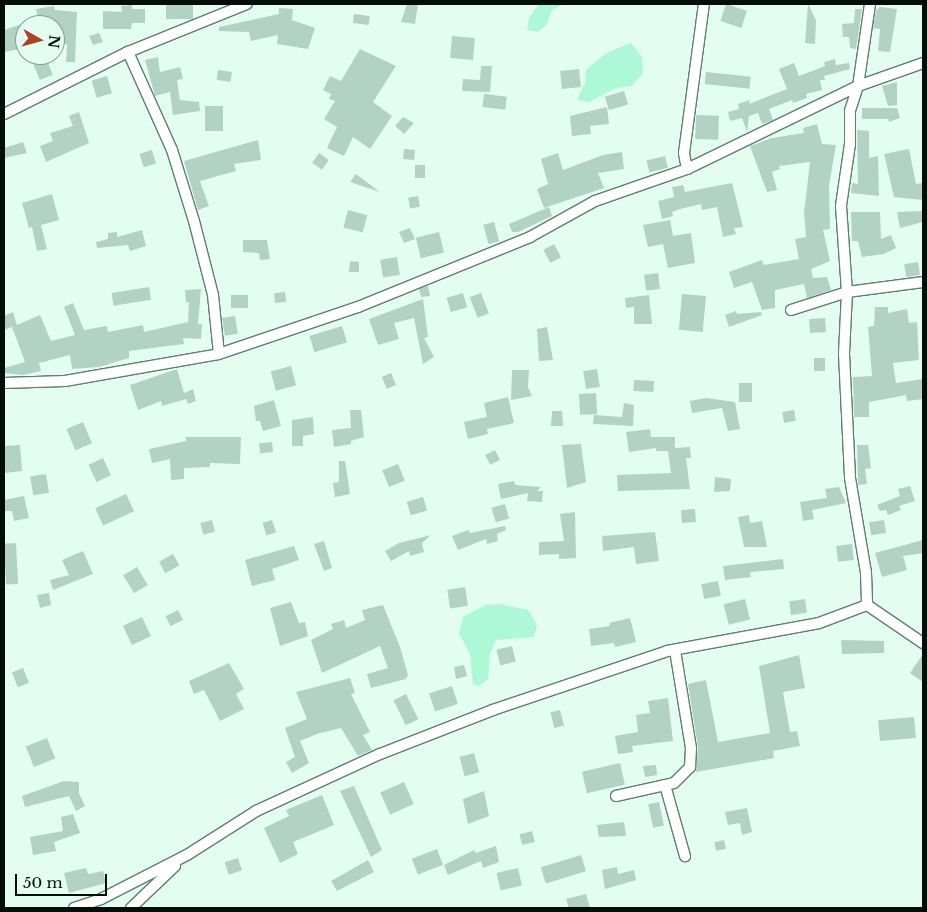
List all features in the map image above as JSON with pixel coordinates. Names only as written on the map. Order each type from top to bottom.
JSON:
[{"type":"street","points":[[4,114],[128,52],[246,4]]},
{"type":"street","points":[[687,168],[684,153],[704,4]]},
{"type":"street","points":[[868,605],[866,572],[849,469],[844,354],[847,292],[841,206],[850,144],[850,111],[858,86],[870,4]]},
{"type":"street","points":[[128,52],[172,150],[194,221],[213,295],[219,354]]},
{"type":"street","points":[[4,383],[65,381],[219,354],[358,307],[530,237],[595,200],[687,168],[858,86],[923,63]]},
{"type":"street","points":[[792,310],[847,292],[923,282]]},
{"type":"street","points":[[868,605],[923,643]]},
{"type":"street","points":[[74,908],[101,899],[188,855],[256,811],[380,754],[553,688],[675,650],[820,623],[868,605]]},
{"type":"street","points":[[616,796],[665,785],[685,776],[690,767],[691,748],[675,650]]},
{"type":"street","points":[[665,785],[684,856]]},
{"type":"street","points":[[131,908],[188,855]]},
{"type":"green space","points":[[539,4],[564,4],[552,10],[547,24],[538,32],[527,30],[529,18]]},
{"type":"green space","points":[[631,43],[642,57],[643,73],[632,86],[616,88],[589,102],[577,100],[585,83],[586,70],[606,53]]},
{"type":"green space","points":[[499,604],[528,610],[537,624],[534,637],[496,640],[490,654],[488,679],[479,686],[473,684],[470,654],[459,633],[463,617],[485,605]]},
{"type":"building","points":[[166,4],[193,4],[193,19],[166,19]]},
{"type":"building","points":[[407,4],[418,4],[415,24],[401,22]]},
{"type":"building","points":[[726,4],[747,11],[741,28],[720,21]]},
{"type":"building","points":[[808,4],[816,20],[815,44],[805,43]]},
{"type":"building","points":[[132,5],[132,9],[145,9],[145,23],[132,23],[131,29],[103,29],[103,11],[122,12],[121,6]]},
{"type":"building","points":[[54,6],[55,10],[77,12],[75,62],[66,62],[65,15],[37,15],[36,9]]},
{"type":"building","points":[[880,7],[897,9],[890,52],[878,51],[880,29],[873,28],[876,10]]},
{"type":"building","points":[[279,8],[293,9],[292,20],[315,28],[308,49],[277,44],[278,35],[251,41],[249,32],[219,31],[219,27],[279,14]]},
{"type":"building","points":[[855,9],[862,9],[856,49],[850,48],[849,37],[843,37],[842,24],[854,23]]},
{"type":"building","points":[[354,14],[370,16],[369,25],[353,23]]},
{"type":"building","points":[[15,26],[15,50],[4,52],[4,30]]},
{"type":"building","points":[[99,33],[103,42],[93,45],[89,36]]},
{"type":"building","points":[[452,36],[475,38],[473,60],[450,58]]},
{"type":"building","points":[[360,49],[396,66],[373,102],[392,116],[370,149],[353,137],[344,156],[327,148],[337,127],[324,119],[335,101],[329,99],[331,94],[323,90],[330,76],[341,81]]},
{"type":"building","points":[[158,57],[160,72],[180,67],[183,79],[177,80],[180,100],[199,102],[200,111],[173,115],[170,92],[155,96],[145,60]]},
{"type":"building","points":[[835,59],[836,65],[849,63],[850,69],[824,76],[825,80],[820,80],[822,90],[806,94],[807,98],[793,103],[792,100],[769,109],[773,120],[762,124],[758,113],[749,116],[747,132],[742,118],[730,121],[728,112],[739,109],[738,104],[750,100],[749,104],[787,89],[779,69],[794,63],[799,76],[825,66],[824,62]]},
{"type":"building","points":[[34,65],[49,65],[53,75],[40,80]]},
{"type":"building","points":[[481,66],[492,66],[490,92],[462,91],[463,79],[480,80]]},
{"type":"building","points":[[579,69],[581,87],[562,89],[560,71]]},
{"type":"building","points":[[218,70],[232,72],[230,82],[217,80]]},
{"type":"building","points":[[706,72],[751,77],[749,89],[705,84]]},
{"type":"building","points":[[107,76],[112,93],[97,98],[92,80]]},
{"type":"building","points":[[897,82],[897,105],[888,106],[882,86]]},
{"type":"building","points":[[624,91],[628,104],[609,110],[605,97]]},
{"type":"building","points":[[484,94],[507,97],[505,110],[482,107]]},
{"type":"building","points":[[205,106],[223,106],[223,131],[205,131]]},
{"type":"building","points":[[607,107],[609,124],[590,126],[591,134],[572,136],[570,116]]},
{"type":"building","points":[[862,108],[897,108],[900,118],[889,122],[888,119],[862,119]]},
{"type":"building","points":[[79,112],[89,143],[46,162],[40,146],[53,141],[50,133],[73,126],[69,116]]},
{"type":"building","points":[[696,115],[719,116],[718,140],[695,139]]},
{"type":"building","points":[[403,117],[414,123],[404,134],[395,126]]},
{"type":"building","points":[[817,124],[822,144],[836,145],[829,185],[830,229],[823,230],[830,261],[811,269],[813,278],[827,277],[831,290],[807,298],[804,284],[775,290],[775,308],[762,310],[752,282],[734,288],[729,272],[762,260],[764,265],[799,259],[795,239],[806,237],[804,213],[810,162],[779,166],[780,169],[772,172],[777,190],[767,192],[750,146],[772,138],[804,133],[803,128]]},
{"type":"building","points":[[857,130],[869,131],[869,158],[878,156],[879,196],[851,193],[852,183],[858,184]]},
{"type":"building","points":[[258,140],[261,160],[234,164],[236,171],[200,181],[209,206],[198,210],[184,161]]},
{"type":"building","points":[[23,142],[27,153],[4,158],[4,148]]},
{"type":"building","points":[[404,149],[415,150],[414,160],[403,159]]},
{"type":"building","points":[[909,149],[916,184],[923,183],[923,200],[894,197],[884,154]]},
{"type":"building","points":[[152,150],[156,163],[144,167],[140,154]]},
{"type":"building","points":[[622,152],[624,169],[598,173],[604,188],[544,208],[537,189],[548,184],[541,159],[558,153],[563,170],[603,155]]},
{"type":"building","points":[[319,153],[329,160],[322,170],[312,163]]},
{"type":"building","points":[[665,156],[668,168],[649,172],[647,161]]},
{"type":"building","points":[[415,165],[425,165],[425,178],[415,178]]},
{"type":"building","points":[[356,174],[380,192],[350,182]]},
{"type":"building","points":[[732,183],[743,227],[734,228],[736,234],[723,237],[717,207],[702,210],[701,204],[672,212],[673,216],[662,219],[658,201],[674,197],[672,187],[683,185],[685,192]]},
{"type":"building","points":[[52,194],[59,220],[41,225],[47,249],[37,251],[32,227],[29,228],[22,203]]},
{"type":"building","points":[[418,196],[420,207],[410,209],[408,198]]},
{"type":"building","points":[[549,207],[552,216],[518,232],[512,232],[509,224]]},
{"type":"building","points":[[348,210],[367,215],[363,233],[343,227]]},
{"type":"building","points":[[923,211],[923,222],[900,228],[897,212]]},
{"type":"building","points":[[851,212],[880,212],[881,239],[891,235],[896,248],[884,254],[862,257],[858,241],[852,241]]},
{"type":"building","points":[[670,220],[673,236],[691,233],[695,263],[668,268],[663,244],[648,247],[643,225]]},
{"type":"building","points":[[494,222],[499,241],[489,244],[483,225]]},
{"type":"building","points":[[410,228],[415,239],[404,243],[399,232]]},
{"type":"building","points":[[142,230],[146,246],[130,251],[128,245],[97,248],[96,242],[108,239],[108,233],[117,232],[117,237]]},
{"type":"building","points":[[439,232],[444,252],[421,258],[416,238]]},
{"type":"building","points":[[243,240],[267,240],[270,259],[260,260],[259,253],[243,252]]},
{"type":"building","points":[[554,244],[561,257],[550,263],[543,250]]},
{"type":"building","points":[[397,257],[400,275],[383,277],[380,260]]},
{"type":"building","points":[[350,261],[359,262],[359,272],[349,272]]},
{"type":"building","points":[[918,262],[920,275],[906,277],[904,264]]},
{"type":"building","points":[[658,273],[660,289],[646,291],[644,275]]},
{"type":"building","points":[[428,286],[430,296],[421,297],[419,289]]},
{"type":"building","points":[[149,287],[151,300],[114,306],[111,293]]},
{"type":"building","points":[[201,289],[198,324],[202,324],[201,339],[183,338],[184,344],[129,351],[129,358],[99,367],[72,369],[70,355],[39,363],[41,371],[23,375],[4,373],[4,368],[25,362],[12,327],[14,326],[4,330],[4,316],[13,312],[17,325],[40,315],[51,341],[75,335],[64,307],[73,303],[84,330],[107,326],[108,332],[143,325],[144,332],[188,322],[189,302],[186,303],[185,290]]},
{"type":"building","points":[[285,292],[286,302],[275,303],[274,293]]},
{"type":"building","points":[[463,293],[467,307],[451,312],[447,298]]},
{"type":"building","points":[[481,293],[489,314],[478,318],[470,297]]},
{"type":"building","points":[[682,294],[706,296],[703,332],[679,330]]},
{"type":"building","points":[[231,295],[248,295],[248,308],[231,308]]},
{"type":"building","points":[[649,295],[652,324],[634,324],[634,307],[626,308],[625,298]]},
{"type":"building","points":[[423,299],[428,337],[424,338],[434,357],[423,364],[414,318],[394,323],[399,339],[378,345],[369,319]]},
{"type":"building","points":[[875,307],[888,307],[888,313],[907,309],[909,323],[917,322],[919,360],[893,363],[896,383],[923,379],[923,399],[907,401],[906,395],[869,402],[869,417],[854,417],[853,377],[872,376],[868,327],[874,326]]},
{"type":"building","points":[[736,311],[737,314],[761,312],[762,315],[729,327],[725,315]]},
{"type":"building","points":[[235,316],[238,334],[225,336],[222,318]]},
{"type":"building","points":[[825,318],[826,332],[810,333],[809,319]]},
{"type":"building","points":[[342,326],[347,342],[314,352],[309,336]]},
{"type":"building","points":[[547,327],[553,360],[539,361],[537,329]]},
{"type":"building","points":[[814,358],[825,358],[825,371],[814,371]]},
{"type":"building","points":[[291,366],[296,385],[276,391],[271,371]]},
{"type":"building","points":[[177,369],[184,393],[193,389],[196,401],[188,404],[186,399],[162,406],[161,401],[138,410],[130,385]]},
{"type":"building","points":[[597,369],[600,387],[586,389],[583,371]]},
{"type":"building","points":[[512,370],[529,370],[528,387],[532,396],[511,400]]},
{"type":"building","points":[[391,373],[396,385],[387,389],[382,377]]},
{"type":"building","points":[[634,380],[654,381],[653,392],[633,391]]},
{"type":"building","points":[[739,383],[752,383],[752,402],[739,402]]},
{"type":"building","points":[[596,393],[597,414],[580,415],[579,394]]},
{"type":"building","points":[[508,397],[514,423],[487,429],[488,434],[468,439],[464,422],[487,417],[484,403]]},
{"type":"building","points":[[706,398],[735,402],[740,429],[728,431],[722,408],[692,413],[690,401]]},
{"type":"building","points":[[274,400],[281,426],[263,431],[260,421],[256,421],[254,406]]},
{"type":"building","points":[[624,403],[634,405],[633,426],[593,424],[594,415],[622,417]]},
{"type":"building","points":[[350,410],[361,410],[364,437],[351,441],[351,444],[334,447],[332,430],[351,428]]},
{"type":"building","points":[[794,410],[796,421],[784,423],[782,412]]},
{"type":"building","points":[[552,411],[562,411],[563,426],[551,426]]},
{"type":"building","points":[[313,417],[314,434],[303,436],[303,446],[292,446],[292,420]]},
{"type":"building","points":[[83,422],[92,443],[75,450],[66,429]]},
{"type":"building","points":[[650,429],[651,437],[675,437],[675,448],[690,447],[691,458],[686,458],[690,489],[618,491],[617,475],[671,473],[668,451],[656,451],[656,448],[629,452],[626,432]]},
{"type":"building","points":[[186,437],[241,437],[240,464],[210,463],[210,467],[184,468],[184,479],[171,480],[170,459],[152,463],[149,449],[186,441]]},
{"type":"building","points":[[272,442],[273,452],[260,453],[259,443]]},
{"type":"building","points":[[581,444],[586,482],[567,488],[562,445]]},
{"type":"building","points":[[20,445],[22,471],[4,473],[4,446]]},
{"type":"building","points":[[857,445],[868,445],[871,468],[865,469],[867,484],[858,485]]},
{"type":"building","points":[[495,450],[500,460],[490,465],[485,455]]},
{"type":"building","points":[[103,458],[111,475],[97,482],[88,465]]},
{"type":"building","points":[[339,461],[345,461],[350,494],[335,497],[333,483],[339,482]]},
{"type":"building","points":[[398,464],[405,481],[389,487],[382,470]]},
{"type":"building","points":[[46,474],[49,493],[33,495],[30,477]]},
{"type":"building","points":[[715,477],[731,479],[730,491],[714,492]]},
{"type":"building","points":[[514,481],[515,485],[541,487],[537,491],[543,491],[542,502],[527,501],[528,493],[501,499],[498,484]]},
{"type":"building","points":[[910,486],[915,501],[899,506],[901,510],[888,515],[886,510],[880,511],[877,505],[900,496],[898,489]]},
{"type":"building","points":[[839,487],[846,503],[812,510],[814,519],[803,521],[800,502],[827,498],[825,489]]},
{"type":"building","points":[[126,494],[134,511],[103,526],[95,508]]},
{"type":"building","points":[[24,496],[29,518],[14,521],[12,511],[4,511],[4,500]]},
{"type":"building","points":[[423,497],[427,510],[411,515],[407,502]]},
{"type":"building","points":[[505,504],[509,518],[496,522],[492,508]]},
{"type":"building","points":[[695,509],[696,522],[682,523],[681,510]]},
{"type":"building","points":[[575,512],[576,558],[559,559],[559,554],[539,555],[539,542],[564,541],[560,514]]},
{"type":"building","points":[[749,515],[750,523],[762,521],[767,547],[744,547],[738,517]]},
{"type":"building","points":[[212,520],[215,532],[203,535],[200,523]]},
{"type":"building","points":[[272,520],[276,532],[267,535],[262,523]]},
{"type":"building","points":[[884,520],[886,533],[871,535],[869,522]]},
{"type":"building","points":[[505,526],[506,530],[497,534],[498,541],[487,544],[486,539],[458,550],[452,536],[468,530],[470,533]]},
{"type":"building","points":[[655,532],[659,561],[636,564],[634,547],[603,551],[602,536]]},
{"type":"building","points":[[431,535],[422,543],[424,552],[410,556],[409,551],[391,561],[385,551],[399,543]]},
{"type":"building","points":[[923,540],[923,553],[903,556],[907,570],[882,577],[875,553]]},
{"type":"building","points":[[324,541],[332,568],[324,571],[314,544]]},
{"type":"building","points":[[16,543],[18,584],[6,585],[4,544]]},
{"type":"building","points":[[852,544],[854,560],[838,562],[836,546]]},
{"type":"building","points":[[294,546],[299,560],[272,569],[275,580],[252,586],[245,560]]},
{"type":"building","points":[[83,551],[93,574],[53,590],[50,580],[69,575],[62,560]]},
{"type":"building","points":[[173,554],[179,565],[165,573],[159,562]]},
{"type":"building","points":[[783,559],[784,569],[750,572],[751,577],[725,580],[723,566]]},
{"type":"building","points":[[137,567],[148,585],[134,593],[123,575]]},
{"type":"building","points":[[718,581],[721,596],[704,599],[701,584]]},
{"type":"building","points":[[465,587],[468,606],[450,609],[447,590]]},
{"type":"building","points":[[49,593],[51,605],[40,608],[37,595]]},
{"type":"building","points":[[745,599],[750,619],[729,625],[724,604]]},
{"type":"building","points":[[805,599],[807,613],[791,615],[789,601]]},
{"type":"building","points":[[291,602],[299,623],[305,622],[308,636],[280,646],[270,608]]},
{"type":"building","points":[[383,605],[400,647],[408,675],[406,679],[371,688],[367,674],[388,668],[380,646],[322,673],[311,640],[333,629],[331,624],[344,620],[346,628],[365,620],[362,610]]},
{"type":"building","points":[[178,610],[183,620],[171,626],[166,616]]},
{"type":"building","points":[[142,617],[151,636],[132,645],[123,626]]},
{"type":"building","points":[[630,618],[636,642],[615,647],[614,643],[591,646],[589,629],[610,626],[609,623]]},
{"type":"building","points":[[841,640],[884,641],[884,653],[842,654]]},
{"type":"building","points":[[512,646],[516,662],[500,665],[496,650]]},
{"type":"building","points":[[923,654],[923,682],[910,673]]},
{"type":"building","points":[[799,655],[805,688],[783,692],[790,732],[797,731],[800,746],[773,751],[774,758],[696,772],[698,747],[688,684],[706,680],[718,742],[770,733],[759,666]]},
{"type":"building","points":[[229,663],[244,689],[236,694],[244,709],[220,721],[204,690],[194,694],[189,681]]},
{"type":"building","points":[[464,665],[467,676],[456,679],[454,667]]},
{"type":"building","points":[[23,668],[29,683],[18,687],[12,672]]},
{"type":"building","points":[[350,678],[355,693],[351,694],[370,732],[363,735],[372,750],[358,756],[341,728],[317,734],[300,741],[309,763],[292,773],[286,762],[295,757],[285,728],[307,719],[296,692]]},
{"type":"building","points":[[452,686],[458,704],[435,711],[429,693]]},
{"type":"building","points":[[406,694],[418,719],[406,725],[393,700]]},
{"type":"building","points":[[668,698],[673,741],[632,746],[633,752],[618,754],[615,736],[638,732],[636,715],[650,713],[648,701]]},
{"type":"building","points":[[560,710],[564,725],[554,728],[550,713]]},
{"type":"building","points":[[914,717],[916,738],[880,741],[878,720]]},
{"type":"building","points":[[47,738],[55,758],[34,767],[26,747]]},
{"type":"building","points":[[474,753],[479,772],[465,776],[460,757]]},
{"type":"building","points":[[620,763],[625,784],[587,793],[582,772]]},
{"type":"building","points":[[656,765],[657,775],[645,777],[643,766]]},
{"type":"building","points":[[64,781],[79,782],[79,793],[85,806],[76,811],[69,796],[25,807],[22,796]]},
{"type":"building","points":[[404,782],[414,804],[390,815],[380,793]]},
{"type":"building","points":[[354,786],[382,850],[371,857],[340,791]]},
{"type":"building","points":[[484,791],[489,816],[468,824],[463,799]]},
{"type":"building","points":[[322,795],[334,825],[293,842],[298,854],[280,863],[264,828],[289,816],[286,810]]},
{"type":"building","points":[[659,802],[664,825],[653,828],[648,804]]},
{"type":"building","points":[[747,808],[752,832],[742,835],[740,823],[728,825],[725,812]]},
{"type":"building","points":[[73,814],[80,833],[54,842],[56,851],[33,855],[30,837],[63,831],[61,817]]},
{"type":"building","points":[[624,822],[626,836],[599,837],[597,825]]},
{"type":"building","points":[[532,831],[535,842],[522,845],[519,834]]},
{"type":"building","points":[[724,840],[726,849],[716,851],[714,842]]},
{"type":"building","points":[[496,846],[499,862],[483,868],[481,861],[448,875],[444,865],[474,850],[476,853]]},
{"type":"building","points":[[437,849],[443,865],[418,875],[412,859]]},
{"type":"building","points":[[581,855],[586,871],[546,884],[541,867]]},
{"type":"building","points":[[238,858],[242,870],[229,875],[225,862]]},
{"type":"building","points":[[368,860],[374,872],[337,891],[331,881]]},
{"type":"building","points":[[617,867],[618,874],[634,870],[636,880],[605,889],[602,870]]},
{"type":"building","points":[[86,868],[88,874],[103,871],[106,883],[69,893],[64,873]]},
{"type":"building","points":[[518,868],[522,886],[501,890],[497,873]]},
{"type":"building","points":[[586,894],[590,908],[569,908],[566,899]]}]
